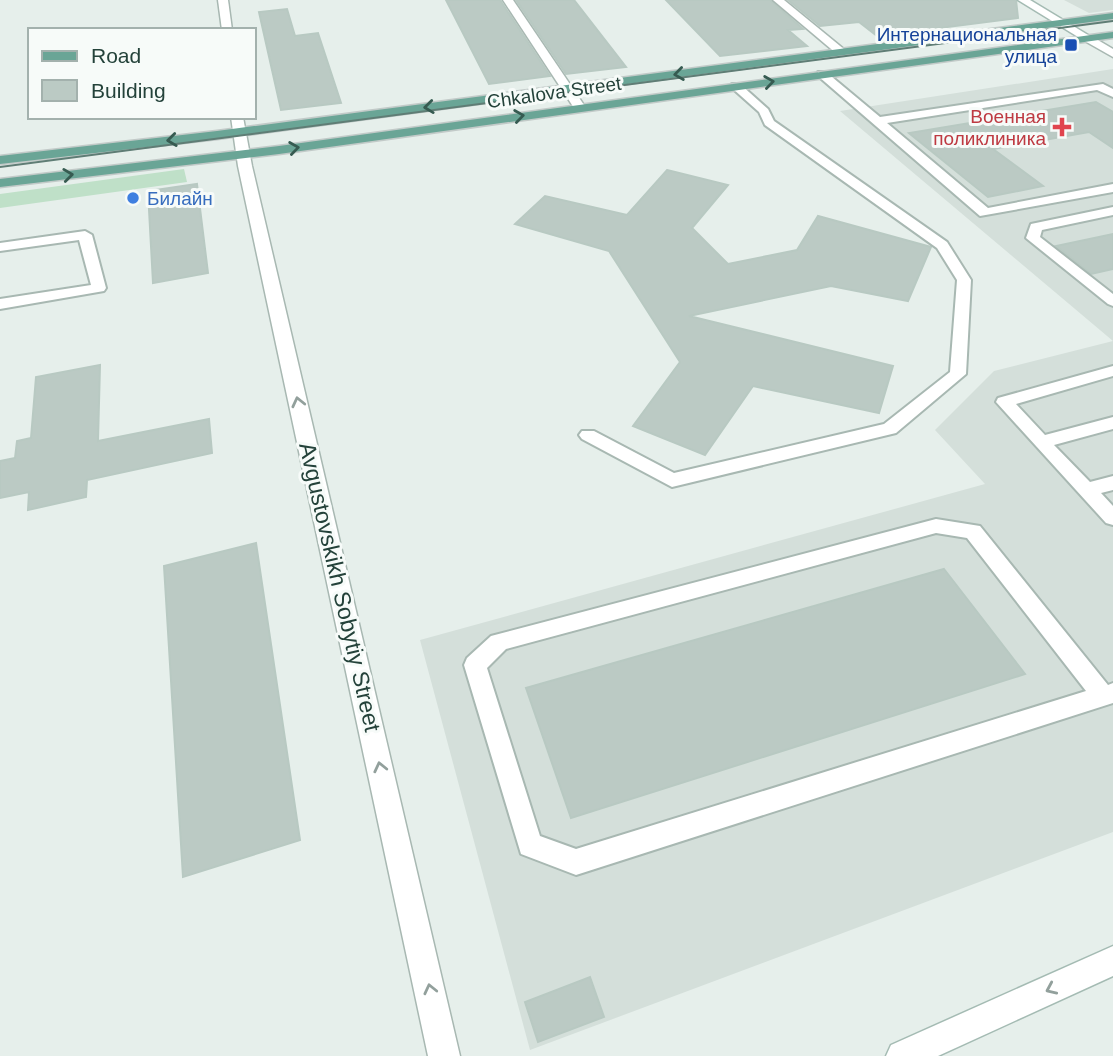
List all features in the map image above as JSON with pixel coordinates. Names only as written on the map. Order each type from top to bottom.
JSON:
[{"type":"main road","name":"Chkalova Street","points":[[0,183],[240,135],[1113,16]]},
{"type":"main road","name":"Chkalova Street","points":[[0,160],[240,135],[580,108],[1113,34]]},
{"type":"street","points":[[223,0],[227,28]]},
{"type":"street","points":[[508,0],[580,108]]},
{"type":"street","points":[[778,0],[841,52]]},
{"type":"street","points":[[1023,0],[1113,54]]},
{"type":"street","name":"Avgustovskikh Sobytiy Street","points":[[240,135],[444,1056]]},
{"type":"street","points":[[902,1056],[1113,961]]},
{"type":"lane","points":[[822,74],[985,213],[1113,188]]},
{"type":"lane","points":[[588,435],[672,480],[890,429],[958,374],[964,280],[942,245],[769,122],[764,111],[736,86]]},
{"type":"lane","points":[[878,121],[1099,86],[1113,93]]},
{"type":"lane","points":[[1113,211],[1036,227],[1034,238],[1113,301]]},
{"type":"lane","points":[[0,247],[85,235],[99,288],[0,304]]},
{"type":"lane","points":[[1113,371],[1004,402],[1113,518]]},
{"type":"lane","points":[[1041,442],[1113,423]]},
{"type":"lane","points":[[1087,490],[1113,483]]},
{"type":"lane","points":[[936,526],[973,531],[1108,694],[576,862],[530,845],[475,665],[499,642],[936,526]]},
{"type":"shaded area","points":[[1064,0],[1113,0],[1113,10],[1089,13]]},
{"type":"shaded area","points":[[1113,69],[1113,341],[840,111]]},
{"type":"shaded area","points":[[1113,341],[1113,832],[530,1050],[420,640],[985,484],[935,430],[994,371]]},
{"type":"green space","points":[[184,169],[187,182],[0,208],[0,194]]},
{"type":"building","points":[[446,0],[500,0],[550,76],[489,84]]},
{"type":"building","points":[[516,0],[574,0],[626,67],[566,74]]},
{"type":"building","points":[[666,0],[770,0],[803,29],[788,30],[807,46],[720,56]]},
{"type":"building","points":[[788,0],[1016,0],[1018,18],[877,36],[859,22],[820,26]]},
{"type":"building","points":[[287,9],[295,36],[318,33],[341,103],[281,110],[259,12]]},
{"type":"building","points":[[1096,102],[1113,112],[1113,148],[1089,132],[993,149],[1043,186],[988,197],[909,133]]},
{"type":"building","points":[[667,170],[728,185],[692,228],[728,264],[797,250],[818,216],[931,247],[908,301],[831,286],[689,316],[893,366],[879,413],[753,386],[705,455],[633,426],[680,362],[609,251],[515,224],[545,196],[627,215]]},
{"type":"building","points":[[197,184],[208,273],[153,283],[148,191]]},
{"type":"building","points":[[1113,234],[1113,269],[1091,274],[1056,246]]},
{"type":"building","points":[[100,365],[98,441],[209,419],[212,453],[87,480],[86,497],[28,510],[29,492],[0,498],[0,461],[15,458],[17,441],[31,438],[36,377]]},
{"type":"building","points":[[256,543],[300,840],[183,877],[164,566]]},
{"type":"building","points":[[944,569],[1025,674],[571,818],[526,688]]},
{"type":"building","points":[[590,977],[604,1017],[538,1042],[525,1002]]},
{"type":"tram line","points":[[0,167],[1113,21]]},
{"type":"place","name":"Интернациональная улица","points":[[1071,45]]},
{"type":"place","name":"Военная поликлиника","points":[[1062,127]]},
{"type":"place","name":"Билайн","points":[[133,198]]}]
